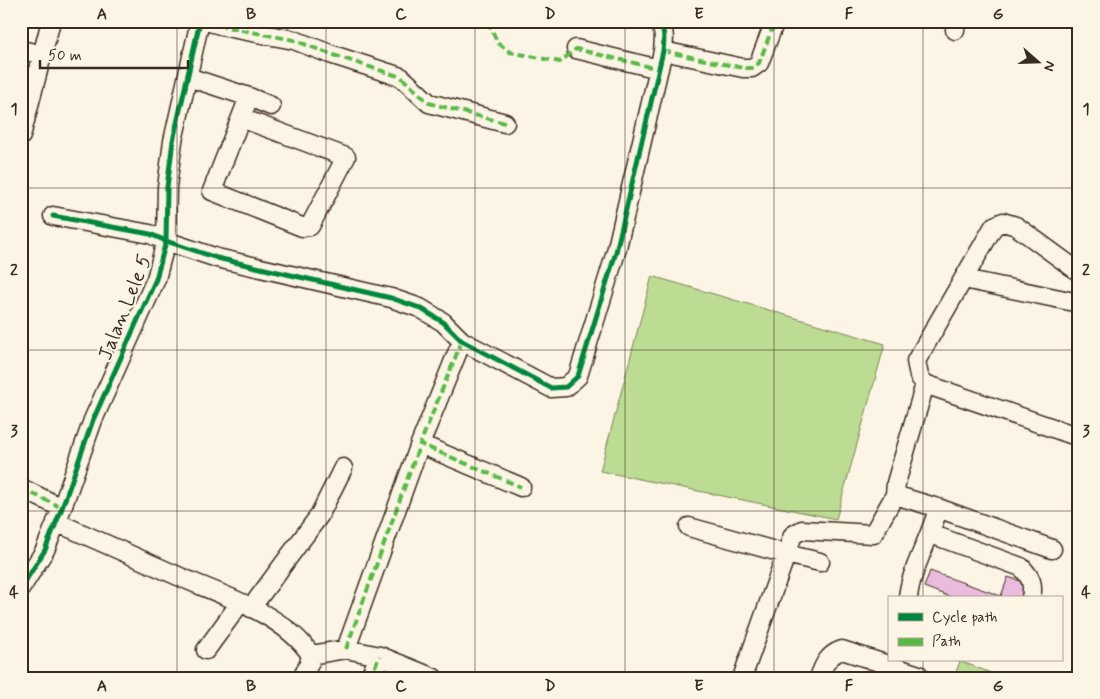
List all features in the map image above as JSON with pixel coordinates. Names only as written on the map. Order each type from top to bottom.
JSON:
[{"type":"street","points":[[21,136],[44,54],[51,21]]},
{"type":"street","name":"Jalan Lele 5","points":[[21,588],[45,550],[92,420],[156,279],[166,241],[168,172],[173,141],[200,21]]},
{"type":"street","points":[[206,21],[294,40],[401,77],[429,103],[505,124]]},
{"type":"street","points":[[53,216],[150,234],[217,258],[406,303],[420,308],[443,322],[462,341],[551,388],[566,387],[578,376],[616,252],[663,51],[664,34],[656,21]]},
{"type":"street","points":[[663,51],[743,68],[752,68],[759,63],[776,21]]},
{"type":"street","points":[[576,49],[658,70]]},
{"type":"street","points":[[21,50],[44,54]]},
{"type":"street","points":[[188,76],[272,106]]},
{"type":"street","points":[[241,118],[346,157],[310,226],[302,227],[212,191],[249,97]]},
{"type":"street","points":[[1079,272],[1016,226],[1003,222],[994,226],[916,361],[918,376],[925,384],[1079,437]]},
{"type":"street","points":[[964,280],[1079,304]]},
{"type":"street","points":[[346,648],[420,444],[462,341]]},
{"type":"street","points":[[742,678],[792,535],[802,530],[873,534],[896,495],[896,483],[925,384]]},
{"type":"street","points":[[420,444],[521,487]]},
{"type":"street","points":[[206,650],[319,516],[343,468]]},
{"type":"street","points":[[21,488],[59,515],[280,623],[294,635],[311,655]]},
{"type":"street","points":[[896,495],[1052,549]]},
{"type":"street","points":[[908,596],[909,585],[931,534],[938,508]]},
{"type":"street","points":[[689,527],[820,562]]},
{"type":"street","points":[[931,534],[1021,567],[1031,578],[1034,588],[1032,596]]},
{"type":"street","points":[[1011,563],[1019,537]]},
{"type":"street","points":[[311,655],[346,648],[380,656],[434,678]]},
{"type":"street","points":[[819,678],[824,663],[833,653],[842,650],[919,675],[922,678]]},
{"type":"street","points":[[302,678],[311,655]]},
{"type":"street","points":[[369,678],[380,656]]},
{"type":"green space","points":[[652,276],[885,344],[836,519],[600,471]]},
{"type":"green space","points":[[960,662],[963,662],[1004,678],[954,678]]},
{"type":"building","points":[[930,571],[1001,596],[948,596],[924,587]]},
{"type":"building","points":[[1008,577],[1030,584],[1026,596],[1001,596]]},
{"type":"marked path","points":[[206,21],[231,28],[294,40],[401,77],[429,103],[505,123]]},
{"type":"marked path","points":[[488,21],[497,42],[510,52],[560,62],[576,49],[659,69]]},
{"type":"marked path","points":[[663,51],[743,68],[752,68],[759,63],[775,21]]},
{"type":"marked path","points":[[462,341],[420,444],[521,487]]},
{"type":"marked path","points":[[346,649],[420,444]]},
{"type":"marked path","points":[[21,488],[62,508]]},
{"type":"marked path","points":[[369,678],[380,656]]},
{"type":"cycle path","points":[[21,588],[45,550],[93,420],[156,279],[166,241],[167,187],[173,141],[200,21]]},
{"type":"cycle path","points":[[53,216],[150,234],[217,258],[391,298],[420,308],[443,322],[462,341],[551,388],[566,387],[578,376],[616,252],[663,51],[663,32],[657,21]]}]
